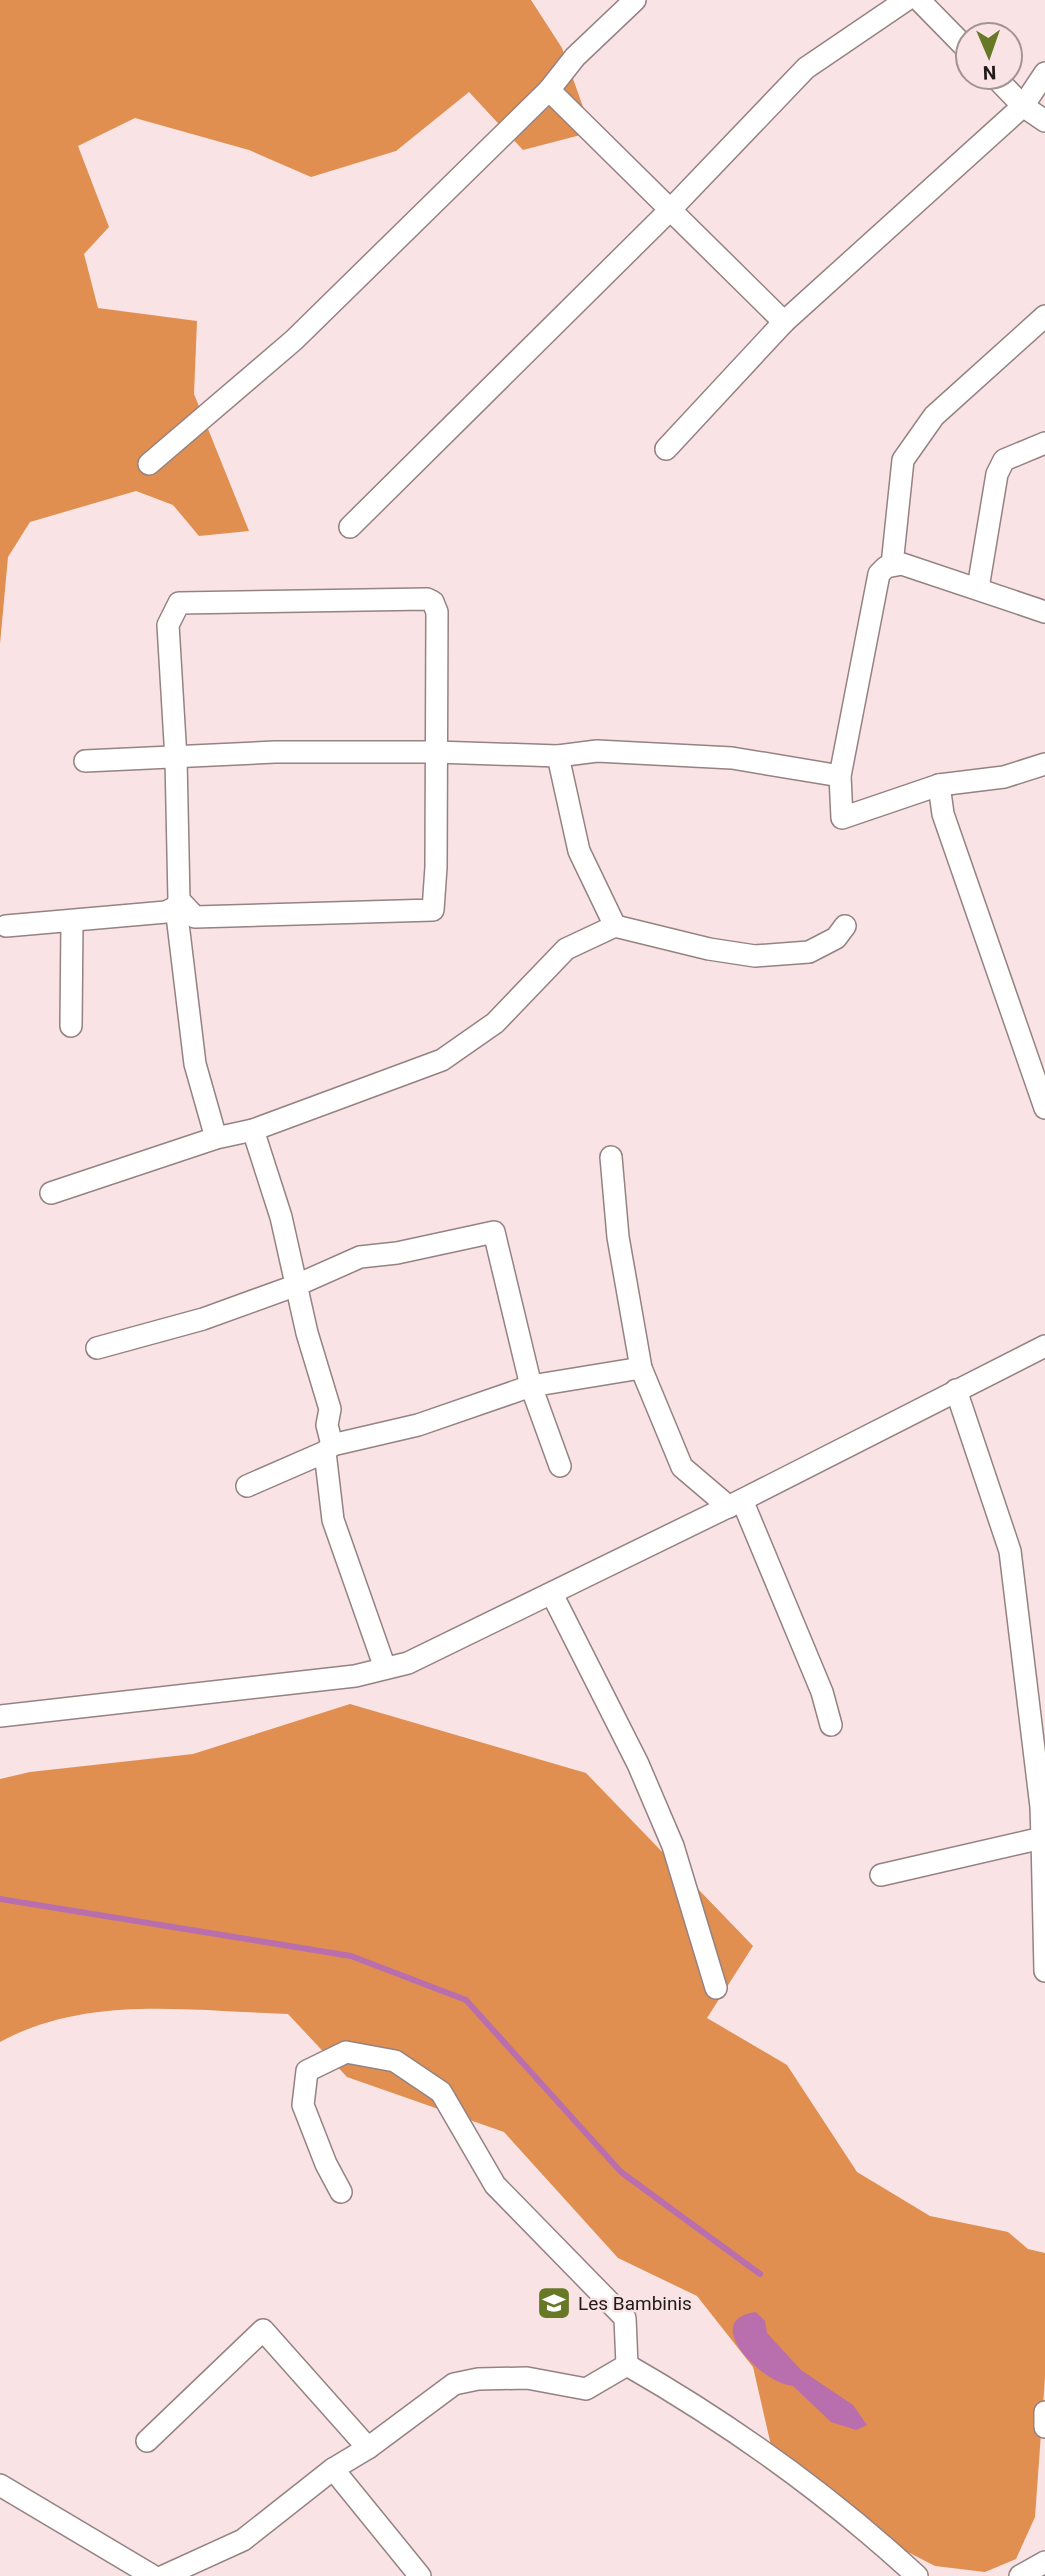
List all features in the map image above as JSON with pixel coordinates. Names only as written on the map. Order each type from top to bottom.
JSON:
[{"type":"street","points":[[149,464],[294,340],[549,90],[575,57],[635,0]]},
{"type":"street","points":[[351,527],[672,208],[806,68],[906,0]]},
{"type":"street","points":[[919,0],[954,36]]},
{"type":"street","points":[[666,449],[784,322],[1023,106],[1045,73]]},
{"type":"street","points":[[549,90],[672,208],[784,322]]},
{"type":"street","points":[[1009,91],[1023,106],[1045,121]]},
{"type":"street","points":[[892,565],[902,460],[934,416],[1045,316]]},
{"type":"street","points":[[978,588],[997,474],[1004,460],[1045,443]]},
{"type":"street","points":[[1045,612],[902,564],[892,565],[880,574],[840,776],[842,818],[939,785],[1004,777],[1045,764]]},
{"type":"street","points":[[177,904],[195,917],[433,910],[436,867],[437,612],[433,603],[427,599],[179,603],[168,625],[176,759],[177,904],[195,1064],[216,1138]]},
{"type":"street","points":[[85,761],[176,759],[275,752],[436,752],[558,757],[597,751],[732,758],[840,776]]},
{"type":"street","points":[[558,757],[579,851],[615,926]]},
{"type":"street","points":[[939,785],[943,814],[1045,1108]]},
{"type":"street","points":[[6,926],[166,912],[177,904]]},
{"type":"street","points":[[71,1026],[72,922]]},
{"type":"street","points":[[51,1193],[216,1138],[253,1130],[442,1060],[495,1023],[566,950],[615,926],[709,949],[755,956],[809,952],[835,939],[845,926]]},
{"type":"street","points":[[253,1130],[281,1217],[330,1409],[327,1425],[333,1520],[385,1668]]},
{"type":"street","points":[[611,1157],[618,1237],[641,1368],[682,1467],[736,1504],[822,1692],[831,1725]]},
{"type":"street","points":[[97,1348],[203,1319],[297,1285],[360,1257],[397,1254],[494,1231],[531,1386],[560,1466]]},
{"type":"street","points":[[0,1716],[355,1676],[408,1663],[736,1504],[1045,1346]]},
{"type":"street","points":[[247,1486],[329,1448],[418,1425],[531,1386],[641,1368]]},
{"type":"street","points":[[956,1390],[1010,1551],[1041,1807],[1045,1970]]},
{"type":"street","points":[[552,1594],[638,1764],[673,1846],[716,1988]]},
{"type":"street","points":[[881,1875],[1042,1838]]},
{"type":"street","points":[[341,2192],[326,2164],[303,2105],[307,2071],[346,2052],[395,2061],[441,2092],[495,2185],[625,2318],[627,2365]]},
{"type":"street","points":[[147,2441],[263,2330],[368,2448]]},
{"type":"street","points":[[164,2576],[243,2540],[333,2469],[368,2448],[454,2384],[478,2379],[527,2378],[586,2389],[627,2365]]},
{"type":"street","points":[[627,2365],[702,2408],[871,2533],[917,2576]]},
{"type":"street","points":[[1045,2412],[1045,2427]]},
{"type":"street","points":[[333,2469],[420,2576]]},
{"type":"street","points":[[0,2485],[153,2576]]},
{"type":"street","points":[[1020,2576],[1045,2562]]},
{"type":"shaded area","points":[[0,0],[531,0],[562,48],[592,132],[523,150],[469,92],[396,151],[311,177],[249,150],[135,118],[78,146],[109,227],[84,254],[98,308],[197,321],[194,394],[249,531],[199,536],[173,505],[136,491],[30,522],[8,557],[0,644]]},
{"type":"shaded area","points":[[350,1704],[586,1773],[753,1946],[707,2018],[787,2065],[857,2172],[930,2216],[1008,2232],[1028,2249],[1045,2253],[1045,2377],[1035,2517],[1016,2559],[985,2572],[935,2566],[871,2533],[776,2467],[753,2367],[697,2296],[618,2258],[504,2132],[347,2077],[288,2014],[178,2009],[104,2011],[33,2027],[0,2042],[0,1779],[30,1772],[193,1754]]},
{"type":"shaded area","points":[[756,2312],[765,2321],[767,2333],[801,2370],[853,2405],[867,2425],[856,2430],[831,2422],[793,2386],[780,2382],[752,2363],[734,2338],[733,2327],[740,2317]]},
{"type":"waterway","points":[[0,1899],[351,1956],[466,2000],[621,2172],[760,2274]]},
{"type":"place","name":"Les Bambinis","points":[[554,2303]]}]
